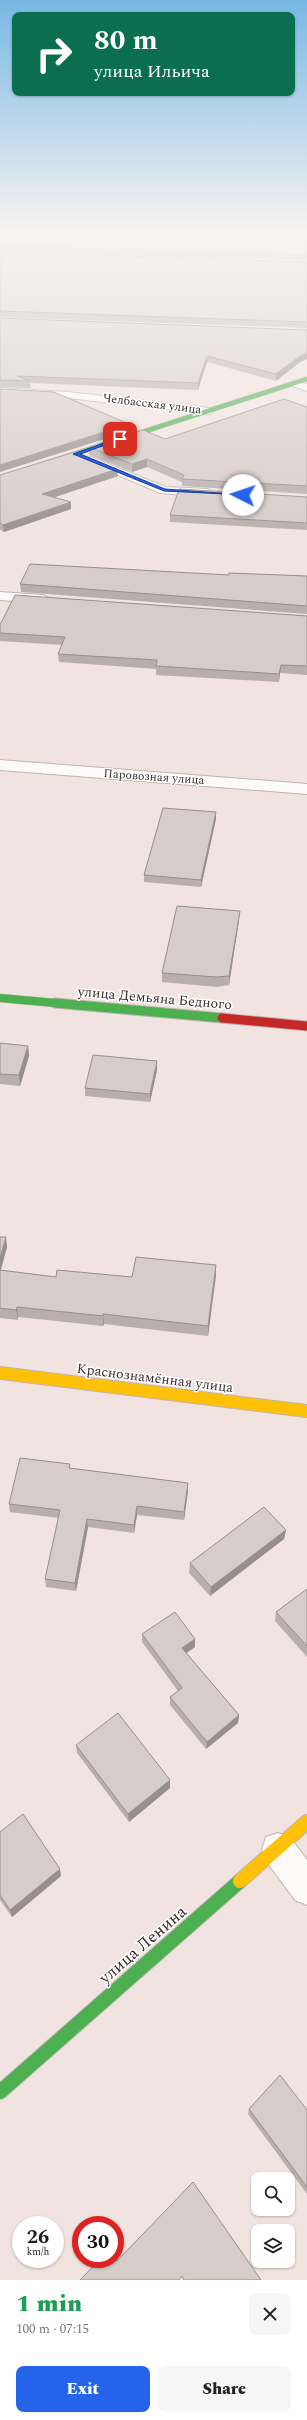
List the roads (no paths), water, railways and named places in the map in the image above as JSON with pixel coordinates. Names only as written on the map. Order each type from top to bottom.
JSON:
[{"type":"street","points":[[0,478],[307,379]]},
{"type":"street","points":[[294,383],[307,388]]},
{"type":"street","name":"Челбасская улица","points":[[0,391],[68,395],[208,411]]},
{"type":"street","points":[[76,454],[164,490],[220,494]]},
{"type":"street","points":[[0,596],[55,600]]},
{"type":"street","name":"Паровозная улица","points":[[0,765],[307,789]]},
{"type":"street","name":"улица Демьяна Бедного","points":[[0,998],[307,1026]]},
{"type":"street","name":"Краснознамённая улица","points":[[0,1373],[307,1411]]},
{"type":"street","name":"улица Ленина","points":[[0,2092],[307,1822]]},
{"type":"street","points":[[278,1849],[307,1888]]}]
